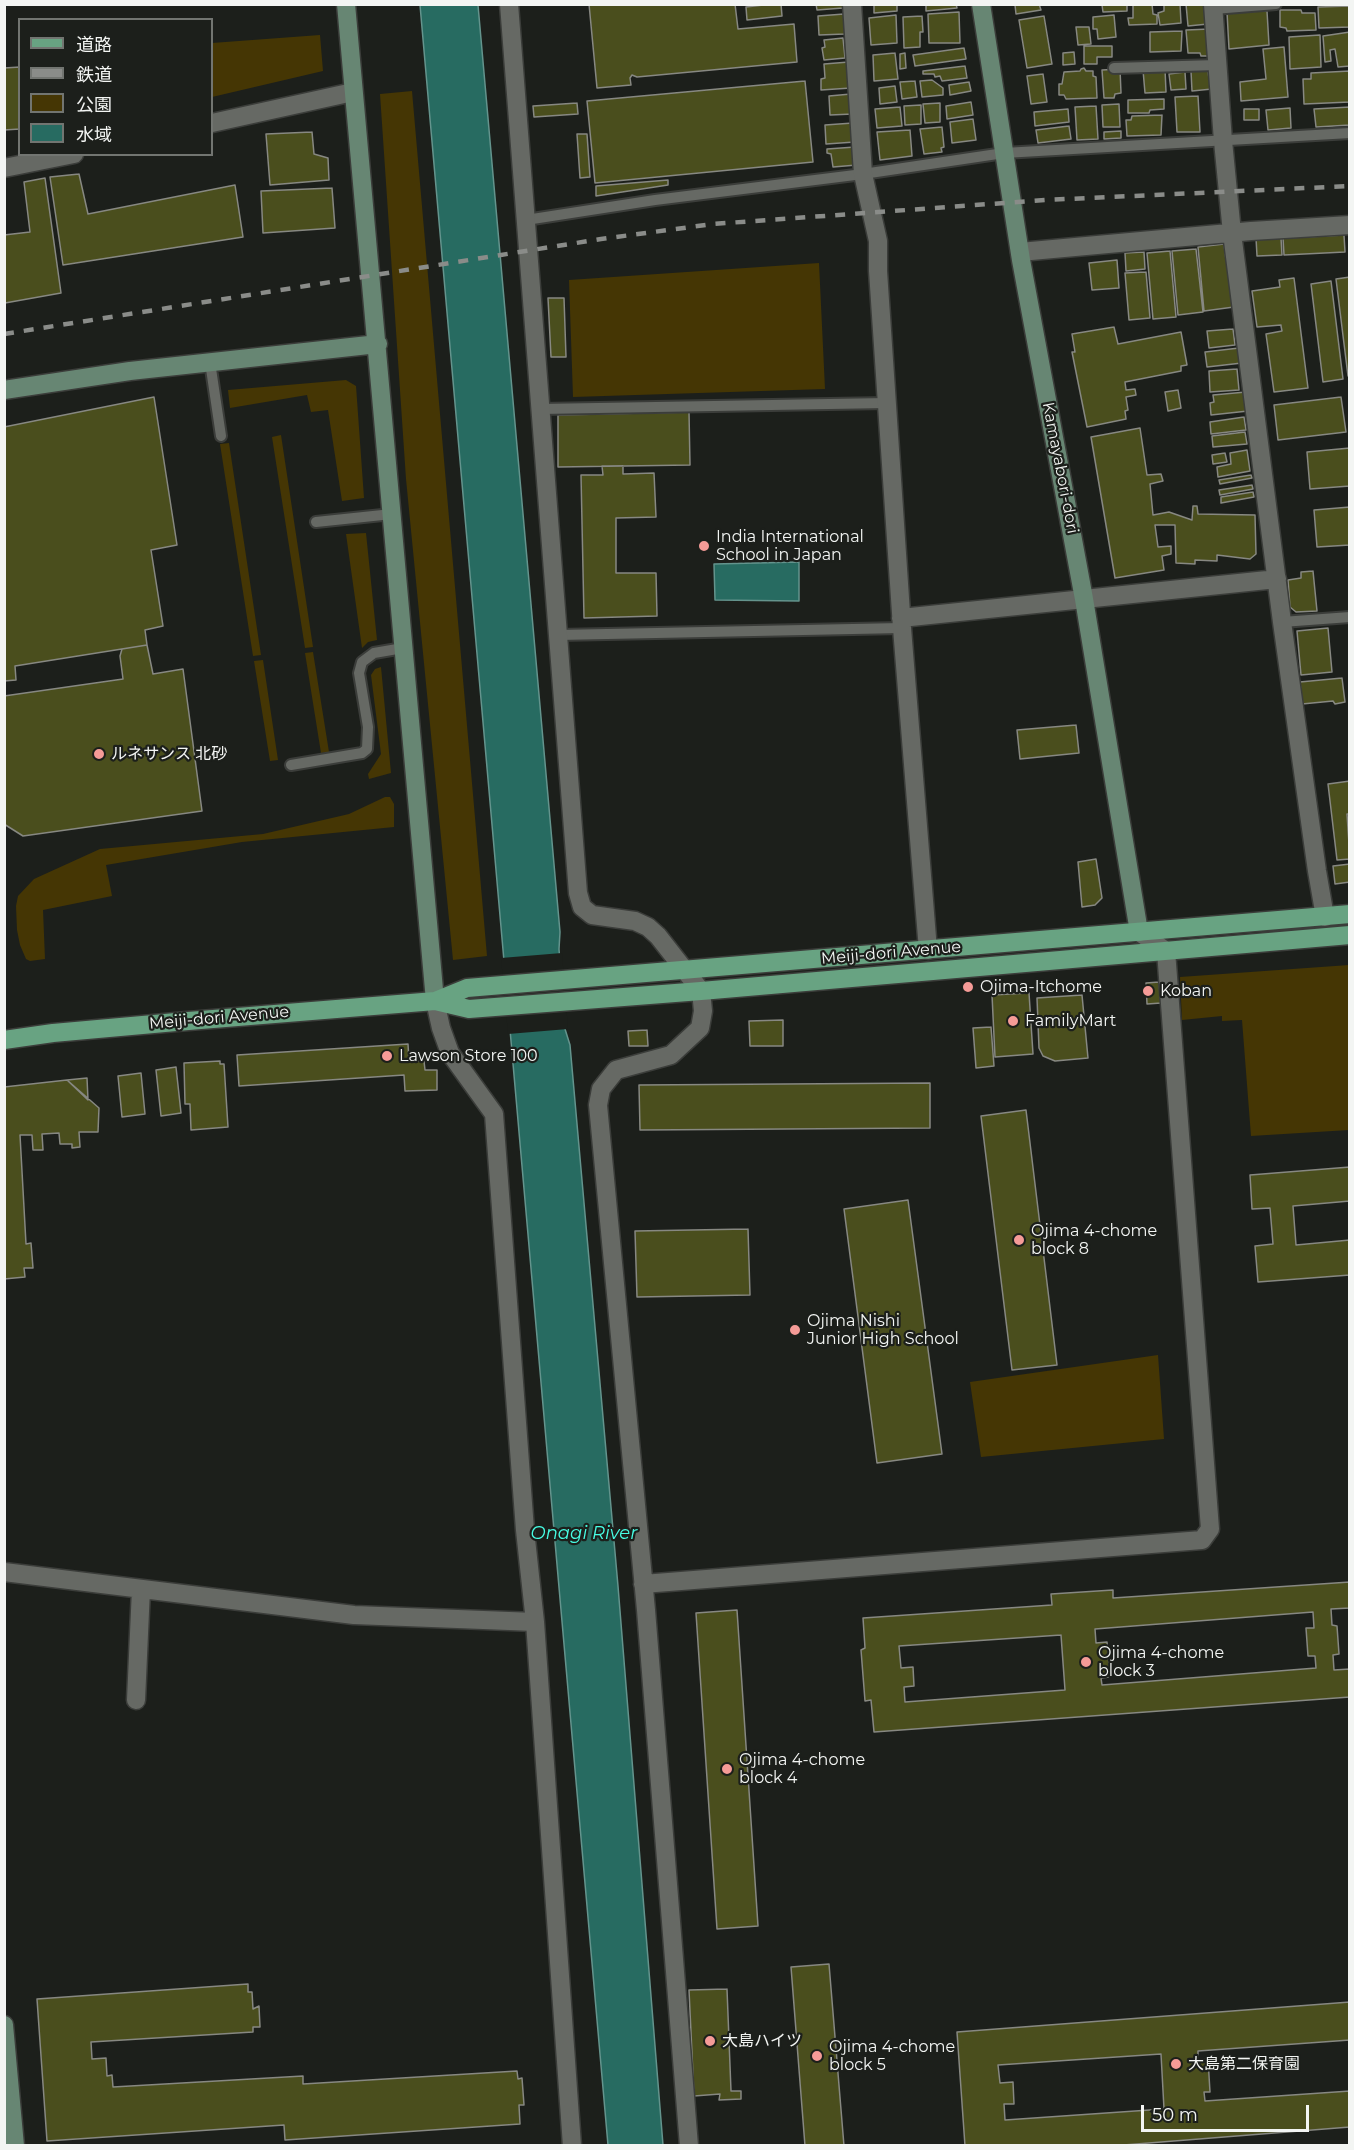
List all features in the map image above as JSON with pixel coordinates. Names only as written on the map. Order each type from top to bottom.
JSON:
[{"type":"main road","name":"Meiji-dori Avenue","points":[[4,1040],[53,1033],[435,1001],[467,988],[1350,914]]},
{"type":"main road","name":"Meiji-dori Avenue","points":[[435,1001],[470,1010],[1350,935]]},
{"type":"street","points":[[346,4],[435,1001],[441,1029],[450,1053],[494,1114],[525,1530],[535,1622],[572,2145]]},
{"type":"street","points":[[509,4],[578,892],[582,907],[592,915],[635,921],[648,927],[658,936],[702,991],[703,1011],[699,1028],[671,1055],[616,1070],[601,1089],[598,1105],[643,1584],[689,2145]]},
{"type":"street","points":[[852,4],[863,174],[878,241],[878,271],[902,623],[928,950]]},
{"type":"street","name":"Kamayabori-dori","points":[[981,4],[1020,252],[1084,598],[1139,932]]},
{"type":"street","points":[[1214,7],[1232,233],[1276,579],[1325,917]]},
{"type":"street","points":[[213,123],[353,92]]},
{"type":"street","points":[[4,168],[64,156]]},
{"type":"street","points":[[1020,252],[1350,225]]},
{"type":"street","points":[[4,390],[130,370],[378,344]]},
{"type":"street","points":[[902,623],[1084,598],[1276,579]]},
{"type":"street","points":[[643,1584],[1202,1540],[1210,1529],[1166,951],[1139,932]]},
{"type":"street","points":[[4,1572],[354,1615],[535,1622]]},
{"type":"street","points":[[136,1700],[141,1589]]},
{"type":"street","points":[[4,2025],[15,2145]]},
{"type":"lane","points":[[1214,7],[1276,4]]},
{"type":"lane","points":[[1114,68],[1217,65]]},
{"type":"lane","points":[[526,220],[655,200],[863,174],[1004,153],[1350,133]]},
{"type":"lane","points":[[210,362],[221,436]]},
{"type":"lane","points":[[540,409],[887,403]]},
{"type":"lane","points":[[316,522],[392,514]]},
{"type":"lane","points":[[1282,622],[1350,616]]},
{"type":"lane","points":[[558,635],[902,623]]},
{"type":"lane","points":[[291,765],[362,753],[367,749],[368,727],[360,673],[362,662],[374,653],[404,648]]},
{"type":"green space","points":[[320,35],[323,71],[213,97],[213,43]]},
{"type":"green space","points":[[412,91],[487,956],[453,960],[406,479],[380,94]]},
{"type":"green space","points":[[819,263],[825,389],[573,397],[569,280]]},
{"type":"green space","points":[[346,380],[356,386],[364,498],[342,501],[328,410],[311,412],[307,395],[230,408],[228,390]]},
{"type":"green space","points":[[281,435],[313,647],[305,648],[272,437]]},
{"type":"green space","points":[[229,443],[261,655],[253,656],[220,444]]},
{"type":"green space","points":[[366,533],[377,640],[368,642],[362,648],[346,534]]},
{"type":"green space","points":[[313,652],[329,752],[321,753],[305,653]]},
{"type":"green space","points":[[263,660],[278,760],[270,761],[254,661]]},
{"type":"green space","points":[[381,667],[391,773],[369,779],[368,774],[381,754],[371,675],[375,669]]},
{"type":"green space","points":[[385,797],[390,797],[394,804],[394,827],[242,842],[106,865],[112,896],[43,910],[45,959],[30,961],[26,959],[20,945],[16,906],[18,896],[34,879],[100,849],[263,834],[349,814]]},
{"type":"green space","points":[[1349,965],[1349,1130],[1251,1136],[1242,1020],[1222,1021],[1222,1016],[1182,1020],[1180,977]]},
{"type":"green space","points":[[1158,1355],[1164,1439],[981,1457],[970,1382]]},
{"type":"water","name":"Onagi River","points":[[420,5],[478,5],[560,932],[559,949],[565,1029],[570,1045],[618,1586],[663,2145],[608,2145]]},
{"type":"water","points":[[799,562],[799,601],[715,600],[714,564]]},
{"type":"pier","points":[[562,953],[568,1029],[508,1034],[501,958]]},
{"type":"building","points":[[589,4],[735,4],[738,29],[794,24],[797,62],[637,77],[632,75],[631,85],[597,88]]},
{"type":"building","points":[[781,4],[782,16],[747,20],[746,7]]},
{"type":"building","points":[[816,4],[843,4],[843,8],[817,10]]},
{"type":"building","points":[[874,4],[897,4],[897,11],[874,13]]},
{"type":"building","points":[[926,4],[956,4],[957,8],[926,11]]},
{"type":"building","points":[[1039,4],[1041,10],[1016,14],[1015,5]]},
{"type":"building","points":[[1127,4],[1127,11],[1103,12],[1102,5]]},
{"type":"building","points":[[1133,4],[1152,4],[1153,14],[1157,15],[1157,24],[1129,25],[1128,18],[1133,18]]},
{"type":"building","points":[[1164,4],[1180,4],[1181,23],[1160,25],[1158,13],[1164,11]]},
{"type":"building","points":[[1186,4],[1207,4],[1208,24],[1188,26]]},
{"type":"building","points":[[1350,6],[1350,27],[1319,28],[1318,7]]},
{"type":"building","points":[[1280,10],[1315,13],[1316,30],[1287,31],[1286,28],[1280,27]]},
{"type":"building","points":[[1267,11],[1269,45],[1229,49],[1227,12]]},
{"type":"building","points":[[959,12],[960,43],[929,43],[928,14]]},
{"type":"building","points":[[844,14],[845,34],[819,35],[818,16]]},
{"type":"building","points":[[896,15],[897,43],[871,45],[869,18]]},
{"type":"building","points":[[1114,15],[1116,37],[1098,39],[1097,29],[1093,29],[1093,17]]},
{"type":"building","points":[[922,16],[923,32],[920,32],[920,47],[904,48],[903,17]]},
{"type":"building","points":[[1044,16],[1052,64],[1027,68],[1019,20]]},
{"type":"building","points":[[1076,27],[1089,27],[1091,44],[1078,45]]},
{"type":"building","points":[[1210,29],[1208,56],[1188,53],[1186,30]]},
{"type":"building","points":[[1182,31],[1181,51],[1150,52],[1150,32]]},
{"type":"building","points":[[1350,32],[1350,66],[1338,67],[1335,49],[1330,50],[1331,61],[1325,62],[1323,36]]},
{"type":"building","points":[[1320,35],[1321,67],[1290,69],[1289,37]]},
{"type":"building","points":[[843,38],[845,58],[824,60],[822,48],[825,47],[824,40]]},
{"type":"building","points":[[1084,46],[1112,46],[1112,57],[1097,57],[1097,64],[1084,64]]},
{"type":"building","points":[[1284,47],[1288,97],[1241,101],[1240,82],[1266,79],[1263,49]]},
{"type":"building","points":[[964,48],[966,59],[915,66],[913,55]]},
{"type":"building","points":[[1074,52],[1075,64],[1063,65],[1063,53]]},
{"type":"building","points":[[895,53],[898,79],[874,81],[873,55]]},
{"type":"building","points":[[905,53],[906,68],[900,69],[900,54]]},
{"type":"building","points":[[849,62],[851,88],[821,90],[821,79],[825,78],[824,64]]},
{"type":"building","points":[[965,66],[967,78],[942,81],[940,76],[923,74],[923,71]]},
{"type":"building","points":[[18,67],[18,129],[4,130],[4,68]]},
{"type":"building","points":[[1084,68],[1086,71],[1093,71],[1093,76],[1096,77],[1097,98],[1066,99],[1064,95],[1059,95],[1059,84],[1062,84],[1064,72],[1080,71]]},
{"type":"building","points":[[1120,69],[1121,93],[1115,94],[1114,98],[1104,98],[1102,70]]},
{"type":"building","points":[[1165,69],[1166,92],[1145,93],[1143,70]]},
{"type":"building","points":[[1191,71],[1208,71],[1212,89],[1192,91]]},
{"type":"building","points":[[1350,71],[1350,102],[1304,104],[1303,79],[1311,79],[1311,73]]},
{"type":"building","points":[[1185,72],[1186,89],[1171,90],[1169,74]]},
{"type":"building","points":[[1043,74],[1047,102],[1031,104],[1027,76]]},
{"type":"building","points":[[932,80],[943,88],[943,95],[922,97],[920,81]]},
{"type":"building","points":[[805,81],[813,162],[595,183],[587,101]]},
{"type":"building","points":[[915,81],[917,97],[902,99],[900,82]]},
{"type":"building","points":[[969,82],[971,91],[950,95],[949,85]]},
{"type":"building","points":[[895,86],[897,102],[880,104],[879,88]]},
{"type":"building","points":[[851,94],[853,114],[830,115],[829,96]]},
{"type":"building","points":[[1198,96],[1200,132],[1177,132],[1175,97]]},
{"type":"building","points":[[1164,99],[1164,109],[1150,110],[1149,113],[1128,113],[1128,100]]},
{"type":"building","points":[[971,102],[973,115],[947,119],[946,106]]},
{"type":"building","points":[[577,103],[578,114],[534,117],[533,106]]},
{"type":"building","points":[[940,103],[940,122],[925,123],[923,104]]},
{"type":"building","points":[[1119,104],[1120,127],[1103,127],[1102,105]]},
{"type":"building","points":[[921,105],[921,124],[905,125],[904,106]]},
{"type":"building","points":[[1096,106],[1098,139],[1077,140],[1075,107]]},
{"type":"building","points":[[900,107],[902,126],[877,128],[875,109]]},
{"type":"building","points":[[1350,107],[1350,125],[1316,127],[1314,109]]},
{"type":"building","points":[[1290,108],[1291,128],[1268,130],[1266,110]]},
{"type":"building","points":[[1068,109],[1069,122],[1035,126],[1034,112]]},
{"type":"building","points":[[1244,109],[1259,109],[1259,120],[1244,120]]},
{"type":"building","points":[[1162,115],[1161,135],[1127,136],[1126,120],[1131,120],[1132,116]]},
{"type":"building","points":[[973,119],[976,140],[952,143],[950,122]]},
{"type":"building","points":[[853,123],[855,142],[826,144],[825,125]]},
{"type":"building","points":[[1069,126],[1071,139],[1038,143],[1036,130]]},
{"type":"building","points":[[942,127],[944,147],[941,148],[942,152],[924,154],[920,129]]},
{"type":"building","points":[[910,130],[912,156],[880,160],[877,132]]},
{"type":"building","points":[[1121,131],[1121,138],[1104,139],[1104,132]]},
{"type":"building","points":[[312,132],[314,154],[328,158],[329,180],[270,185],[266,134]]},
{"type":"building","points":[[577,134],[587,134],[590,177],[580,178]]},
{"type":"building","points":[[855,147],[857,165],[833,167],[831,154],[827,153],[827,149]]},
{"type":"building","points":[[79,174],[88,214],[235,185],[243,237],[63,265],[50,177]]},
{"type":"building","points":[[45,178],[61,293],[5,303],[4,235],[30,232],[24,182]]},
{"type":"building","points":[[668,180],[668,185],[596,196],[596,186]]},
{"type":"building","points":[[332,188],[335,228],[263,233],[261,191]]},
{"type":"building","points":[[1344,235],[1345,252],[1284,255],[1283,238]]},
{"type":"building","points":[[1256,238],[1281,238],[1282,255],[1257,256]]},
{"type":"building","points":[[1224,244],[1226,260],[1229,260],[1234,307],[1204,311],[1198,247]]},
{"type":"building","points":[[1196,249],[1203,312],[1178,315],[1172,251]]},
{"type":"building","points":[[1170,251],[1176,317],[1153,319],[1147,253]]},
{"type":"building","points":[[1144,252],[1145,269],[1126,271],[1125,253]]},
{"type":"building","points":[[1117,260],[1119,288],[1092,290],[1089,263]]},
{"type":"building","points":[[1146,272],[1150,318],[1129,320],[1125,273]]},
{"type":"building","points":[[1350,277],[1350,376],[1348,376],[1336,279]]},
{"type":"building","points":[[1294,278],[1308,388],[1274,392],[1266,334],[1282,331],[1281,325],[1257,327],[1252,291],[1280,287],[1279,280]]},
{"type":"building","points":[[1331,281],[1343,379],[1323,382],[1311,284]]},
{"type":"building","points":[[548,298],[564,298],[566,357],[551,357]]},
{"type":"building","points":[[1114,327],[1118,344],[1181,332],[1187,365],[1181,366],[1181,371],[1125,382],[1126,390],[1135,389],[1136,395],[1126,397],[1128,410],[1125,411],[1126,419],[1087,427],[1072,352],[1075,352],[1072,334]]},
{"type":"building","points":[[1233,329],[1235,345],[1209,348],[1207,331]]},
{"type":"building","points":[[1239,348],[1242,363],[1207,367],[1205,352]]},
{"type":"building","points":[[1237,369],[1239,390],[1210,392],[1209,371]]},
{"type":"building","points":[[1178,390],[1181,408],[1168,411],[1165,392]]},
{"type":"building","points":[[1246,392],[1248,411],[1211,415],[1210,403],[1214,402],[1213,395]]},
{"type":"building","points":[[154,397],[177,545],[151,550],[163,626],[145,630],[147,645],[15,666],[16,680],[4,681],[4,427]]},
{"type":"building","points":[[1341,397],[1346,432],[1278,440],[1274,405]]},
{"type":"building","points":[[689,412],[690,465],[558,467],[558,415]]},
{"type":"building","points":[[1244,417],[1246,430],[1211,434],[1210,422]]},
{"type":"building","points":[[1140,428],[1147,475],[1161,474],[1163,481],[1150,484],[1153,515],[1169,512],[1192,520],[1193,506],[1197,506],[1198,514],[1255,515],[1256,554],[1250,559],[1217,555],[1217,561],[1195,560],[1195,564],[1176,563],[1175,525],[1155,525],[1158,547],[1171,546],[1171,554],[1162,556],[1164,570],[1115,578],[1091,437]]},
{"type":"building","points":[[1245,432],[1247,444],[1213,447],[1212,436]]},
{"type":"building","points":[[1350,448],[1350,486],[1310,489],[1307,452]]},
{"type":"building","points":[[1247,450],[1250,471],[1218,477],[1217,467],[1231,464],[1230,453]]},
{"type":"building","points":[[1225,453],[1227,462],[1213,464],[1212,455]]},
{"type":"building","points":[[602,466],[623,466],[623,474],[654,473],[656,517],[616,518],[616,573],[656,573],[657,616],[584,618],[581,475],[603,475]]},
{"type":"building","points":[[1251,475],[1252,478],[1220,484],[1219,480]]},
{"type":"building","points":[[1252,485],[1253,489],[1220,495],[1219,490]]},
{"type":"building","points":[[1253,492],[1254,497],[1221,503],[1221,497]]},
{"type":"building","points":[[1350,507],[1350,545],[1317,547],[1314,510]]},
{"type":"building","points":[[1313,571],[1317,611],[1296,612],[1290,607],[1288,580],[1301,578],[1301,572]]},
{"type":"building","points":[[1328,628],[1332,672],[1301,675],[1297,631]]},
{"type":"building","name":"ルネサンス 北砂","points":[[147,645],[153,674],[183,669],[202,811],[23,836],[4,824],[4,696],[123,679],[120,656],[122,649]]},
{"type":"building","points":[[1342,678],[1345,702],[1302,704],[1300,682]]},
{"type":"building","points":[[1076,725],[1079,753],[1020,759],[1017,730]]},
{"type":"building","points":[[1350,781],[1350,814],[1347,814],[1350,859],[1337,860],[1328,784]]},
{"type":"building","points":[[1096,859],[1102,898],[1095,905],[1082,907],[1078,862]]},
{"type":"building","points":[[1350,864],[1350,882],[1335,884],[1333,866]]},
{"type":"building","points":[[1159,982],[1161,1003],[1147,1004],[1146,983]]},
{"type":"building","points":[[1029,993],[1033,1054],[995,1057],[992,995]]},
{"type":"building","points":[[1082,995],[1088,1058],[1055,1061],[1043,1056],[1039,1048],[1037,998]]},
{"type":"building","points":[[783,1020],[783,1046],[750,1046],[749,1021]]},
{"type":"building","points":[[991,1027],[994,1066],[976,1068],[973,1028]]},
{"type":"building","points":[[647,1030],[648,1046],[629,1046],[628,1031]]},
{"type":"building","points":[[408,1044],[409,1061],[424,1061],[425,1070],[437,1070],[437,1090],[405,1091],[404,1075],[239,1086],[237,1055]]},
{"type":"building","points":[[220,1061],[220,1064],[224,1064],[228,1127],[191,1130],[190,1104],[185,1104],[184,1063]]},
{"type":"building","points":[[176,1067],[181,1113],[161,1116],[156,1070]]},
{"type":"building","points":[[141,1073],[145,1114],[122,1117],[118,1076]]},
{"type":"building","points":[[87,1078],[88,1100],[67,1080]]},
{"type":"building","points":[[67,1080],[99,1108],[98,1132],[79,1132],[80,1147],[72,1148],[72,1144],[60,1144],[59,1133],[42,1134],[43,1150],[33,1150],[32,1135],[20,1135],[26,1244],[31,1243],[33,1268],[24,1268],[25,1277],[4,1279],[4,1087]]},
{"type":"building","points":[[930,1083],[930,1128],[640,1130],[639,1085]]},
{"type":"building","name":"Ojima 4-chome block 8","points":[[1026,1110],[1057,1365],[1012,1370],[981,1116]]},
{"type":"building","points":[[1350,1167],[1350,1201],[1293,1206],[1296,1245],[1350,1240],[1350,1275],[1258,1282],[1255,1246],[1273,1244],[1270,1208],[1252,1209],[1250,1175]]},
{"type":"building","points":[[908,1200],[942,1454],[877,1463],[844,1209]]},
{"type":"building","points":[[748,1229],[750,1295],[637,1297],[635,1231]]},
{"type":"building","name":"Ojima 4-chome block 3","points":[[1350,1582],[1350,1608],[1331,1609],[1332,1625],[1337,1626],[1339,1654],[1333,1655],[1334,1670],[1350,1669],[1350,1697],[874,1732],[871,1700],[865,1701],[861,1650],[865,1648],[863,1618],[1052,1605],[1051,1594],[1113,1590],[1113,1598]],"holes":[[[1313,1612],[1314,1628],[1306,1628],[1308,1656],[1315,1656],[1316,1668],[1102,1685],[1101,1678],[1110,1677],[1107,1642],[1096,1643],[1095,1629]],[[1061,1635],[1065,1690],[905,1702],[904,1687],[914,1686],[913,1667],[901,1668],[899,1646]]]},
{"type":"building","name":"Ojima 4-chome block 4","points":[[737,1610],[758,1926],[717,1929],[696,1613]]},
{"type":"building","name":"Ojima 4-chome block 5","points":[[829,1964],[844,2146],[805,2146],[791,1967]]},
{"type":"building","points":[[248,1984],[248,1992],[252,1992],[253,2009],[259,2006],[260,2027],[253,2027],[253,2032],[91,2042],[92,2059],[106,2058],[107,2076],[112,2075],[113,2087],[303,2076],[303,2084],[517,2071],[518,2079],[522,2078],[524,2105],[519,2105],[520,2124],[285,2140],[284,2125],[47,2141],[37,1999]]},
{"type":"building","name":"大島ハイツ","points":[[727,1989],[731,2091],[741,2091],[741,2099],[719,2100],[720,2094],[694,2096],[689,1990]]},
{"type":"building","points":[[1350,2002],[1350,2040],[1198,2051],[1198,2060],[1208,2059],[1210,2092],[1204,2092],[1205,2101],[1350,2091],[1350,2127],[1111,2146],[965,2146],[957,2032]],"holes":[[[1161,2054],[1164,2109],[1005,2120],[1004,2104],[1014,2104],[1013,2082],[1000,2083],[998,2065]]]},
{"type":"railway","points":[[4,334],[601,239],[713,224],[1045,200],[1350,186]]},
{"type":"place","name":"India International School in Japan","points":[[704,546]]},
{"type":"place","name":"ルネサンス 北砂","points":[[99,754]]},
{"type":"place","name":"Ojima-Itchome","points":[[968,987]]},
{"type":"place","name":"Koban","points":[[1148,991]]},
{"type":"place","name":"FamilyMart","points":[[1013,1021]]},
{"type":"place","name":"Lawson Store 100","points":[[387,1056]]},
{"type":"place","name":"Ojima 4-chome block 8","points":[[1019,1240]]},
{"type":"place","name":"Ojima Nishi Junior High School","points":[[795,1330]]},
{"type":"place","name":"Ojima 4-chome block 3","points":[[1086,1662]]},
{"type":"place","name":"Ojima 4-chome block 4","points":[[727,1769]]},
{"type":"place","name":"大島ハイツ","points":[[710,2041]]},
{"type":"place","name":"Ojima 4-chome block 5","points":[[817,2056]]},
{"type":"place","name":"大島第二保育園","points":[[1176,2064]]}]
